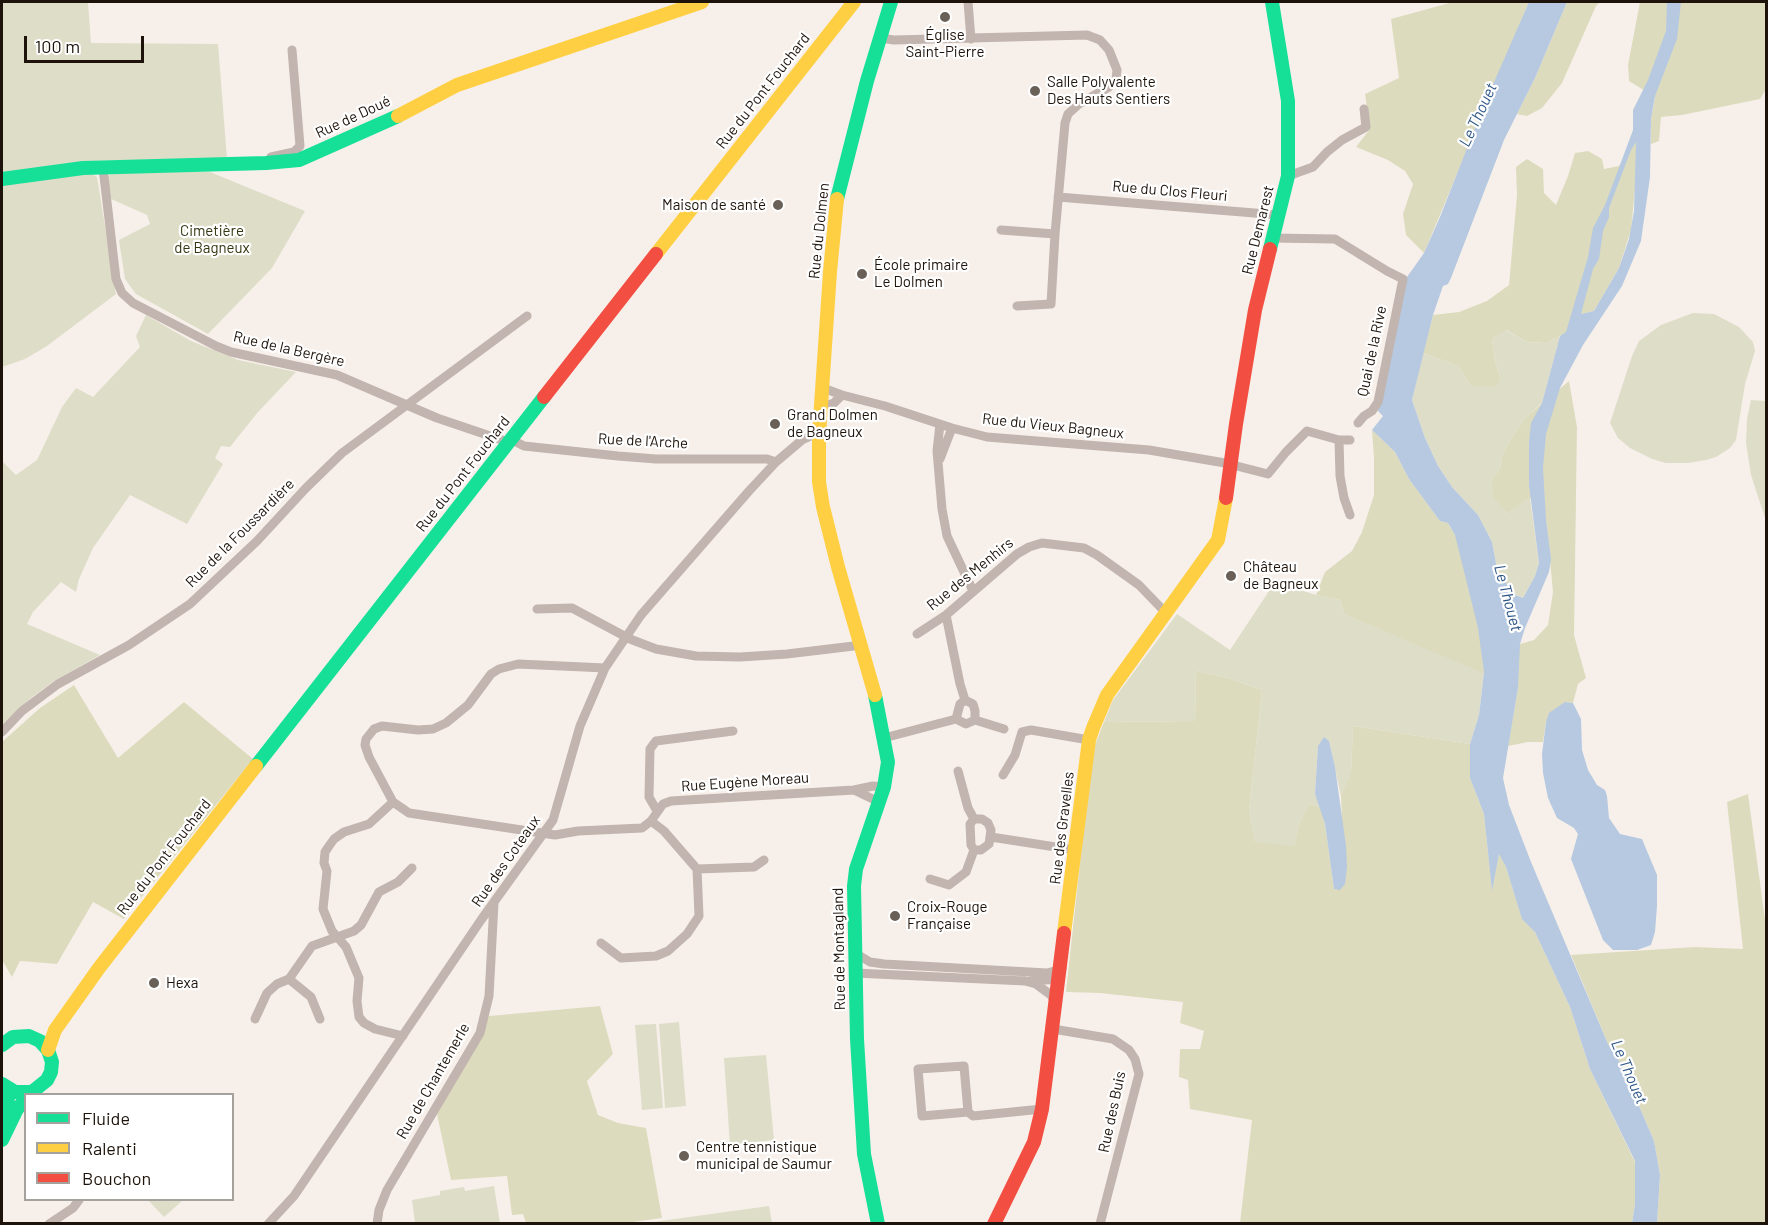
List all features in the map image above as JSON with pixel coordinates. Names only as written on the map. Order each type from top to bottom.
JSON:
[{"type":"street","name":"Rue de Doué","points":[[2,179],[67,169],[292,161],[310,156],[391,119],[457,85],[702,2]]},
{"type":"street","name":"Rue du Pont Fouchard","points":[[48,1050],[55,1030],[99,968],[854,2]]},
{"type":"street","name":"Rue du Dolmen","points":[[819,435],[838,190],[891,2]]},
{"type":"street","points":[[968,2],[971,39]]},
{"type":"street","name":"Rue Demarest","points":[[1230,465],[1255,310],[1288,176],[1288,102],[1272,2]]},
{"type":"street","points":[[880,38],[894,40],[971,39],[1087,35],[1100,40],[1109,50],[1117,70],[1116,79],[1108,87],[1079,104],[1068,114],[1065,123],[1054,234],[1051,304],[1017,306]]},
{"type":"street","points":[[266,163],[269,158],[294,152],[300,146],[292,50]]},
{"type":"street","points":[[1288,176],[1313,167],[1342,140],[1366,127],[1364,109]]},
{"type":"street","name":"Rue de la Bergère","points":[[103,168],[116,279],[122,292],[133,303],[231,352],[337,375],[437,418],[509,441]]},
{"type":"street","name":"Rue du Clos Fleuri","points":[[1058,197],[1279,215]]},
{"type":"street","points":[[1000,230],[1054,234]]},
{"type":"street","name":"Quai de la Rive","points":[[1273,238],[1335,240],[1403,279],[1378,402],[1372,411],[1358,423]]},
{"type":"street","name":"Rue de la Foussardière","points":[[2,732],[22,711],[58,684],[129,645],[190,603],[249,550],[342,453],[527,316]]},
{"type":"street","name":"Rue du Vieux Bagneux","points":[[823,388],[952,428],[997,438],[1149,450],[1268,474],[1307,430],[1339,440]]},
{"type":"street","points":[[821,407],[834,403],[842,395]]},
{"type":"street","points":[[940,424],[937,450],[938,483],[947,536],[972,591]]},
{"type":"street","points":[[939,462],[952,428]]},
{"type":"street","name":"Rue des Coteaux","points":[[268,1224],[294,1196],[480,922],[553,820],[580,726],[605,668],[641,615],[776,462],[802,440],[819,435]]},
{"type":"street","name":"Rue de Montagland","points":[[819,435],[819,482],[823,507],[838,567],[862,645],[888,762],[884,788],[856,869],[854,886],[855,964],[864,1154],[878,1224]]},
{"type":"street","points":[[1350,440],[1339,440],[1340,476],[1350,515]]},
{"type":"street","name":"Rue de l'Arche","points":[[509,441],[524,446],[637,457],[767,459],[776,462]]},
{"type":"street","name":"Rue des Gravelles","points":[[994,1224],[1034,1142],[1042,1109],[1089,740],[1107,695],[1218,540],[1223,522],[1230,465]]},
{"type":"street","name":"Rue des Menhirs","points":[[917,634],[946,615],[1017,554],[1042,543],[1084,548],[1122,571],[1165,612]]},
{"type":"street","points":[[537,609],[572,608],[626,637],[656,649],[696,656],[740,657],[862,645]]},
{"type":"street","points":[[946,615],[965,700]]},
{"type":"street","points":[[605,668],[508,666],[491,674],[468,705],[446,723],[433,729],[418,730],[382,726],[374,729],[366,739],[365,745],[369,757],[393,802],[409,813],[555,835],[578,831],[642,828],[651,821],[657,811],[649,797],[650,749],[656,741],[733,731]]},
{"type":"street","points":[[956,719],[960,704],[965,700]]},
{"type":"street","points":[[965,700],[973,704],[975,720]]},
{"type":"street","points":[[884,738],[956,719],[966,724],[975,720],[1004,729]]},
{"type":"street","points":[[1003,775],[1015,755],[1022,732],[1031,730],[1089,740]]},
{"type":"street","points":[[958,771],[968,808],[974,819]]},
{"type":"street","name":"Rue Eugène Moreau","points":[[657,811],[663,804],[671,801],[854,790],[873,786],[884,788]]},
{"type":"street","name":"Rue Eugène Moreau","points":[[854,790],[879,802]]},
{"type":"street","points":[[393,802],[369,824],[344,832],[334,838],[325,852],[324,863],[327,871],[323,909],[332,931],[346,947],[359,978],[357,1000],[359,1017],[375,1029],[403,1036]]},
{"type":"street","points":[[974,819],[982,819],[988,823],[991,830],[989,844],[981,850],[974,850]]},
{"type":"street","points":[[974,819],[970,824],[971,845],[974,850]]},
{"type":"street","points":[[553,820],[563,828],[578,831]]},
{"type":"street","points":[[601,944],[621,958],[656,956],[668,951],[687,934],[699,916],[697,869],[664,831],[651,821]]},
{"type":"street","points":[[991,837],[1075,850]]},
{"type":"street","points":[[930,879],[949,885],[966,872],[974,850]]},
{"type":"street","points":[[697,869],[754,867],[764,860]]},
{"type":"street","points":[[255,1019],[267,993],[277,984],[289,979],[312,946],[354,931],[361,925],[379,892],[398,882],[412,868]]},
{"type":"street","name":"Rue de Chantemerle","points":[[377,1224],[379,1210],[387,1190],[480,1033],[489,996],[494,903]]},
{"type":"street","points":[[480,922],[486,922],[492,934]]},
{"type":"street","name":"Rue de Chantemerle","points":[[480,922],[491,946]]},
{"type":"street","points":[[470,937],[479,933],[484,935],[491,946]]},
{"type":"street","points":[[855,964],[1061,974]]},
{"type":"street","points":[[855,964],[1025,981],[1036,984],[1051,995],[1057,1005]]},
{"type":"street","name":"Rue du Pont Fouchard","points":[[29,1036],[49,1025],[99,968]]},
{"type":"street","points":[[1025,981],[1061,974]]},
{"type":"street","points":[[289,979],[311,997],[320,1019]]},
{"type":"street","name":"Rue des Buis","points":[[1053,1029],[1113,1039],[1129,1050],[1135,1059],[1139,1074],[1100,1224]]},
{"type":"street","points":[[2,1045],[8,1034],[29,1036],[40,1041],[48,1050],[52,1062],[51,1072],[40,1087],[32,1093]]},
{"type":"street","points":[[968,1112],[964,1066],[918,1069],[922,1116],[968,1112],[973,1116],[1042,1109]]},
{"type":"street","points":[[3,1085],[24,1093]]},
{"type":"street","points":[[2,1120],[8,1098],[3,1085]]},
{"type":"street","points":[[2,1140],[12,1117],[24,1101]]},
{"type":"street","points":[[49,1224],[73,1208],[78,1201]]},
{"type":"green space","points":[[2,2],[88,2],[91,43],[218,44],[227,159],[87,161],[2,175]]},
{"type":"green space","points":[[1453,2],[1529,2],[1424,253],[1406,235],[1403,214],[1413,184],[1405,171],[1388,160],[1356,147],[1370,129],[1365,94],[1399,78],[1391,19]]},
{"type":"green space","points":[[1567,2],[1600,2],[1596,6],[1562,83],[1542,108],[1527,116],[1517,114],[1535,78]]},
{"type":"green space","points":[[1640,2],[1766,2],[1766,89],[1760,99],[1661,117],[1659,141],[1651,144],[1651,119],[1655,97],[1629,81],[1628,65]]},
{"type":"green space","points":[[1636,141],[1636,178],[1631,230],[1619,268],[1594,311],[1581,314],[1566,333],[1546,343],[1527,342],[1506,330],[1492,339],[1495,362],[1501,379],[1495,387],[1471,386],[1458,366],[1423,353],[1433,315],[1459,312],[1487,301],[1509,285],[1517,195],[1516,167],[1527,159],[1543,169],[1544,193],[1556,205],[1575,153],[1588,151],[1602,159],[1604,169],[1619,166]]},
{"type":"green space","name":"Cimetière de Bagneux","points":[[112,172],[210,172],[305,211],[272,268],[208,334],[136,294],[125,279],[119,240],[150,224],[147,215],[109,198],[108,177]]},
{"type":"green space","points":[[90,173],[97,177],[116,294],[47,346],[25,359],[2,367],[2,184]]},
{"type":"green space","points":[[1693,313],[1714,314],[1739,327],[1753,342],[1755,351],[1745,384],[1736,440],[1730,448],[1706,460],[1666,463],[1630,448],[1618,438],[1610,423],[1639,341],[1661,325]]},
{"type":"green space","points":[[146,315],[191,341],[238,360],[296,372],[258,412],[230,447],[221,446],[215,458],[223,464],[187,524],[130,495],[93,548],[79,579],[76,592],[61,582],[33,612],[27,624],[100,655],[54,681],[31,698],[2,725],[2,461],[16,475],[37,460],[62,407],[76,388],[93,397],[140,347],[136,336]]},
{"type":"green space","points":[[1505,330],[1527,342],[1546,343],[1560,336],[1542,403],[1525,418],[1510,440],[1502,456],[1500,469],[1492,479],[1506,513],[1530,498],[1539,563],[1523,598],[1513,594],[1498,574],[1492,542],[1478,515],[1452,487],[1438,466],[1425,438],[1412,400],[1423,353],[1458,366],[1471,386],[1501,379],[1495,362],[1492,339]]},
{"type":"green space","points":[[1569,381],[1577,427],[1574,635],[1586,678],[1578,684],[1573,703],[1565,702],[1546,722],[1543,742],[1508,746],[1518,688],[1344,614],[1340,600],[1316,595],[1325,572],[1352,551],[1362,532],[1374,495],[1372,430],[1395,452],[1409,479],[1440,521],[1448,523],[1520,644],[1534,640],[1548,625],[1553,592],[1546,520],[1530,498],[1507,513],[1493,497],[1492,479],[1500,469],[1502,456],[1510,440],[1525,418]]},
{"type":"green space","points":[[1751,400],[1766,401],[1766,521],[1751,475],[1746,443]]},
{"type":"green space","points":[[1275,582],[1340,600],[1344,614],[1484,672],[1479,715],[1470,744],[1353,726],[1351,774],[1341,796],[1329,741],[1318,746],[1315,794],[1320,807],[1309,804],[1300,822],[1294,847],[1255,843],[1249,810],[1262,690],[1228,678],[1196,671],[1195,721],[1104,722],[1113,700],[1177,614],[1230,650]]},
{"type":"green space","points":[[1196,671],[1228,678],[1262,690],[1249,810],[1255,842],[1294,846],[1300,822],[1309,804],[1320,807],[1325,824],[1334,889],[1342,820],[1341,796],[1351,773],[1353,726],[1470,744],[1470,778],[1484,814],[1492,889],[1499,853],[1506,867],[1522,918],[1535,932],[1570,1007],[1590,1069],[1635,1162],[1635,1204],[1632,1223],[1240,1223],[1252,1120],[1190,1109],[1188,1080],[1179,1077],[1180,1049],[1200,1049],[1204,1031],[1180,1023],[1183,1002],[1100,993],[1066,992],[1092,753],[1104,722],[1195,721]]},
{"type":"green space","points":[[74,685],[118,758],[184,702],[253,759],[124,919],[93,902],[57,964],[20,961],[12,977],[2,960],[2,742],[40,708]]},
{"type":"green space","points":[[1748,794],[1766,927],[1766,1223],[1657,1223],[1660,1175],[1654,1141],[1620,1062],[1608,1044],[1571,955],[1695,947],[1743,949],[1727,802]]},
{"type":"green space","points":[[600,1006],[613,1054],[587,1081],[598,1115],[618,1123],[646,1128],[662,1218],[632,1224],[526,1223],[523,1214],[512,1215],[507,1176],[451,1180],[437,1114],[489,1016]]},
{"type":"green space","points":[[679,1022],[686,1106],[665,1108],[659,1024]]},
{"type":"green space","points":[[656,1024],[663,1108],[642,1110],[635,1025]]},
{"type":"green space","points":[[766,1055],[774,1140],[730,1145],[724,1058]]},
{"type":"green space","points":[[494,1186],[500,1223],[415,1223],[412,1200],[440,1195],[440,1191],[464,1187],[465,1191]]},
{"type":"green space","points":[[149,1201],[182,1201],[164,1217]]},
{"type":"green space","points":[[769,1206],[772,1223],[646,1223]]},
{"type":"water","name":"Le Thouet","points":[[1529,2],[1567,2],[1535,78],[1504,140],[1451,278],[1448,284],[1443,286],[1433,315],[1412,400],[1425,438],[1438,466],[1452,487],[1478,515],[1492,542],[1498,574],[1513,594],[1523,598],[1539,563],[1529,485],[1531,423],[1542,403],[1560,336],[1566,332],[1588,257],[1593,228],[1605,205],[1633,130],[1633,110],[1648,80],[1666,31],[1667,2],[1681,2],[1677,39],[1655,96],[1651,119],[1650,177],[1641,241],[1622,286],[1583,345],[1560,388],[1546,434],[1543,468],[1551,559],[1549,572],[1520,644],[1518,688],[1503,778],[1509,805],[1531,862],[1608,1044],[1620,1062],[1654,1141],[1660,1175],[1657,1223],[1632,1223],[1635,1204],[1635,1161],[1590,1069],[1570,1007],[1535,932],[1522,919],[1506,867],[1499,854],[1492,891],[1484,814],[1470,778],[1470,744],[1479,715],[1484,672],[1478,628],[1455,535],[1448,523],[1440,521],[1409,479],[1395,452],[1372,430],[1383,416],[1378,411],[1407,277],[1424,253]],"holes":[[[1636,142],[1634,211],[1629,239],[1619,268],[1594,311],[1581,314],[1593,269],[1599,259],[1609,208]]]},
{"type":"water","points":[[1565,702],[1573,703],[1581,719],[1582,750],[1588,770],[1597,785],[1605,790],[1609,818],[1620,834],[1642,839],[1657,875],[1655,932],[1651,945],[1637,950],[1613,950],[1603,940],[1571,859],[1578,834],[1574,828],[1557,818],[1548,798],[1542,754],[1546,722],[1549,713]]},
{"type":"water","points":[[1324,737],[1329,741],[1335,767],[1346,846],[1345,884],[1340,890],[1334,889],[1325,824],[1315,794],[1318,746]]},
{"type":"traffic: fast","points":[[837,199],[867,81],[891,2]]},
{"type":"traffic: fast","points":[[1270,249],[1288,176],[1288,101],[1272,2]]},
{"type":"traffic: fast","points":[[2,179],[83,168],[299,160],[398,116]]},
{"type":"traffic: fast","points":[[256,766],[544,397]]},
{"type":"traffic: fast","points":[[875,695],[888,762],[884,787],[856,869],[854,886],[857,1039],[864,1154],[878,1224]]},
{"type":"traffic: fast","points":[[2,1045],[13,1037],[29,1036],[40,1041],[48,1050],[52,1062],[47,1080],[32,1092],[15,1092],[2,1084]]},
{"type":"traffic: fast","points":[[2,1120],[8,1098],[7,1089]]},
{"type":"traffic: fast","points":[[2,1140],[17,1109],[24,1101]]},
{"type":"traffic: slow","points":[[398,116],[457,85],[702,2]]},
{"type":"traffic: slow","points":[[656,254],[854,2]]},
{"type":"traffic: slow","points":[[837,199],[819,435],[819,482],[838,567],[875,695]]},
{"type":"traffic: slow","points":[[1064,933],[1089,740],[1093,728],[1107,695],[1218,540],[1226,498]]},
{"type":"traffic: slow","points":[[48,1050],[55,1030],[99,968],[256,766]]},
{"type":"traffic: jam","points":[[1226,498],[1255,310],[1270,249]]},
{"type":"traffic: jam","points":[[544,397],[656,254]]},
{"type":"traffic: jam","points":[[994,1224],[1034,1142],[1042,1109],[1064,933]]},
{"type":"place","name":"Église Saint-Pierre","points":[[945,17]]},
{"type":"place","name":"Salle Polyvalente Des Hauts Sentiers","points":[[1035,91]]},
{"type":"place","name":"Maison de santé","points":[[778,205]]},
{"type":"place","name":"École primaire Le Dolmen","points":[[862,274]]},
{"type":"place","name":"Grand Dolmen de Bagneux","points":[[775,424]]},
{"type":"place","name":"Château de Bagneux","points":[[1231,576]]},
{"type":"place","name":"Croix-Rouge Française","points":[[895,916]]},
{"type":"place","name":"Hexa","points":[[154,983]]},
{"type":"place","name":"Centre tennistique municipal de Saumur","points":[[684,1156]]}]
